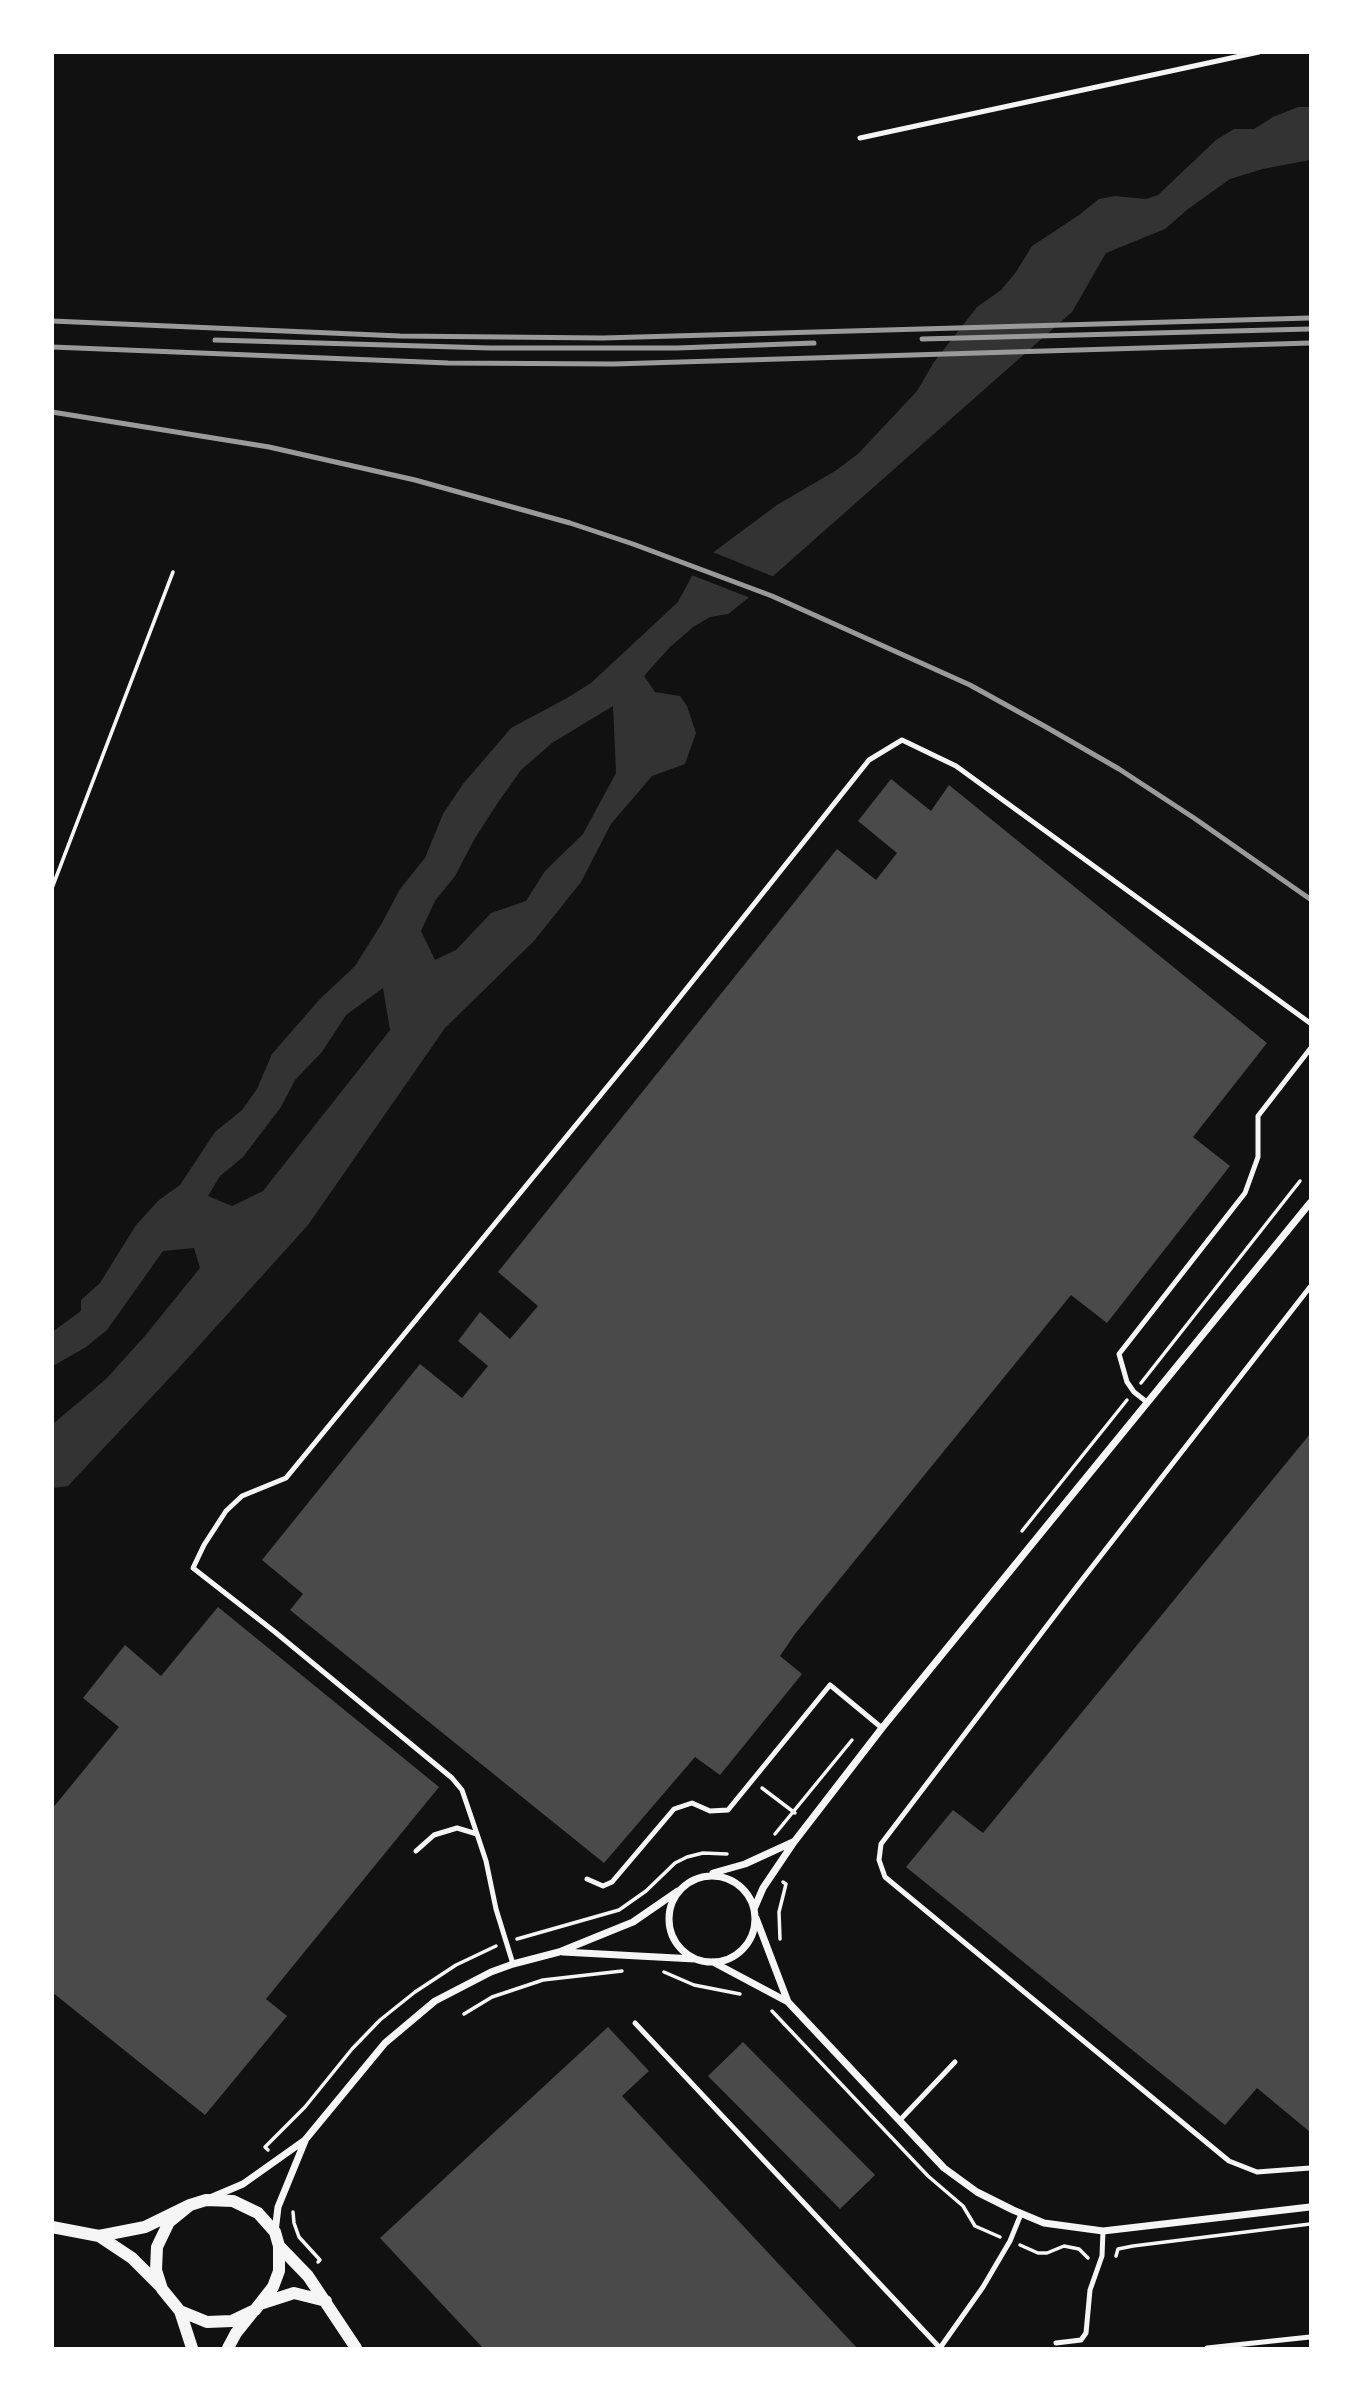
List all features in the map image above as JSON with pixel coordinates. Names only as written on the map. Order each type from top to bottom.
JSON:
[{"type":"street","points":[[713,1962],[730,1958],[744,1947],[753,1933],[755,1913],[763,1888],[793,1842],[882,1728],[1311,1203]]},
{"type":"street","points":[[52,2227],[99,2236],[145,2227],[243,2184],[305,2140],[385,2043],[435,2001],[491,1972],[559,1952],[633,1922],[691,1880],[745,1864],[793,1842]]},
{"type":"street","points":[[707,1875],[717,1875],[737,1883],[751,1899],[788,2002]]},
{"type":"street","points":[[678,1891],[670,1907],[670,1931],[682,1950],[696,1959]]},
{"type":"street","points":[[559,1952],[713,1962],[788,2002],[944,2168],[977,2193],[1044,2223],[1103,2231],[1311,2207]]},
{"type":"street","points":[[228,2348],[236,2333],[273,2287],[279,2271],[279,2246],[275,2232],[278,2207],[305,2140]]},
{"type":"street","points":[[206,2200],[233,2201],[258,2213],[275,2232]]},
{"type":"street","points":[[162,2289],[156,2270],[157,2247],[169,2222],[190,2205]]},
{"type":"street","points":[[99,2236],[132,2258],[162,2289],[180,2311],[192,2348]]},
{"type":"street","points":[[279,2246],[308,2276],[356,2348]]},
{"type":"street","points":[[180,2311],[207,2322],[232,2321],[259,2306],[294,2293],[326,2301]]},
{"type":"lane","points":[[860,138],[1259,52]]},
{"type":"lane","points":[[513,1964],[496,1909],[486,1861],[462,1790],[452,1778],[193,1568],[226,1511],[249,1492],[286,1478],[631,1058],[869,760],[902,740],[956,766],[1311,1023]]},
{"type":"lane","points":[[1148,1403],[1134,1392],[1127,1382],[1119,1354],[1245,1193],[1258,1157],[1258,1116],[1311,1049]]},
{"type":"lane","points":[[1311,1287],[1086,1575],[881,1844],[879,1860],[885,1877],[1229,2161],[1256,2172],[1311,2168]]},
{"type":"lane","points":[[587,1879],[603,1885],[612,1882],[674,1809],[692,1803],[710,1811],[728,1810],[830,1685],[882,1728]]},
{"type":"lane","points":[[416,1851],[434,1835],[457,1828],[477,1834]]},
{"type":"lane","points":[[635,2023],[940,2348],[1010,2241],[1021,2214]]},
{"type":"lane","points":[[900,2120],[955,2062]]},
{"type":"lane","points":[[1056,2343],[1081,2340],[1086,2333],[1090,2290],[1102,2256],[1103,2231]]},
{"type":"lane","points":[[1207,2348],[1311,2337]]},
{"type":"path","points":[[52,888],[173,572]]},
{"type":"path","points":[[752,1780],[808,1824]]},
{"type":"shaded area","points":[[1298,107],[1310,107],[1310,160],[1263,169],[1230,179],[1165,229],[1106,253],[1072,312],[747,599],[728,614],[710,617],[693,627],[670,647],[644,676],[655,692],[680,696],[687,706],[696,733],[685,764],[652,776],[611,824],[581,882],[534,941],[445,1028],[308,1225],[68,1486],[53,1488],[53,1424],[106,1379],[200,1268],[194,1248],[163,1251],[107,1330],[86,1347],[53,1366],[52,1332],[81,1311],[81,1300],[100,1283],[136,1225],[159,1200],[180,1185],[215,1132],[242,1110],[257,1089],[272,1054],[319,1000],[355,966],[400,889],[425,858],[443,814],[463,784],[511,728],[591,683],[678,602],[693,574],[715,551],[777,505],[835,471],[858,454],[917,391],[934,362],[977,307],[1001,290],[1032,246],[1099,199],[1115,196],[1146,199],[1158,195],[1216,140],[1234,129],[1254,129],[1273,117]],"holes":[[[613,706],[616,773],[583,834],[545,871],[526,901],[491,913],[456,950],[435,960],[421,931],[435,901],[455,876],[499,801],[521,770],[552,743]],[[383,988],[390,1030],[263,1191],[232,1206],[208,1196],[220,1176],[243,1157],[281,1107],[295,1080],[322,1052],[346,1015]]]},
{"type":"pier","points":[[710,551],[777,578],[753,599],[689,574]]},
{"type":"building","points":[[891,779],[931,811],[949,785],[1267,1043],[1193,1137],[1230,1166],[1107,1323],[1071,1295],[795,1634],[780,1656],[802,1674],[720,1775],[695,1757],[604,1863],[290,1610],[303,1594],[262,1560],[420,1364],[462,1398],[488,1366],[458,1341],[480,1312],[510,1339],[538,1306],[498,1272],[837,849],[876,880],[897,853],[858,821]]},
{"type":"building","points":[[1310,1434],[1310,2132],[1257,2088],[1225,2125],[906,1867],[953,1810],[983,1833]]},
{"type":"building","points":[[218,1607],[439,1787],[266,1999],[287,2016],[205,2115],[52,1992],[52,1809],[119,1727],[83,1698],[125,1645],[161,1676]]},
{"type":"building","points":[[608,2027],[649,2071],[622,2096],[857,2348],[483,2348],[380,2238]]},
{"type":"building","points":[[743,2042],[875,2175],[840,2209],[708,2076]]},
{"type":"railway","points":[[52,321],[400,336],[603,338],[1310,318]]},
{"type":"railway","points":[[922,339],[1310,329]]},
{"type":"railway","points":[[215,340],[490,348],[677,348],[814,343]]},
{"type":"railway","points":[[52,347],[448,363],[614,364],[1310,343]]},
{"type":"railway","points":[[52,412],[269,447],[415,480],[570,523],[772,596],[970,685],[1046,727],[1119,769],[1310,899]]}]
